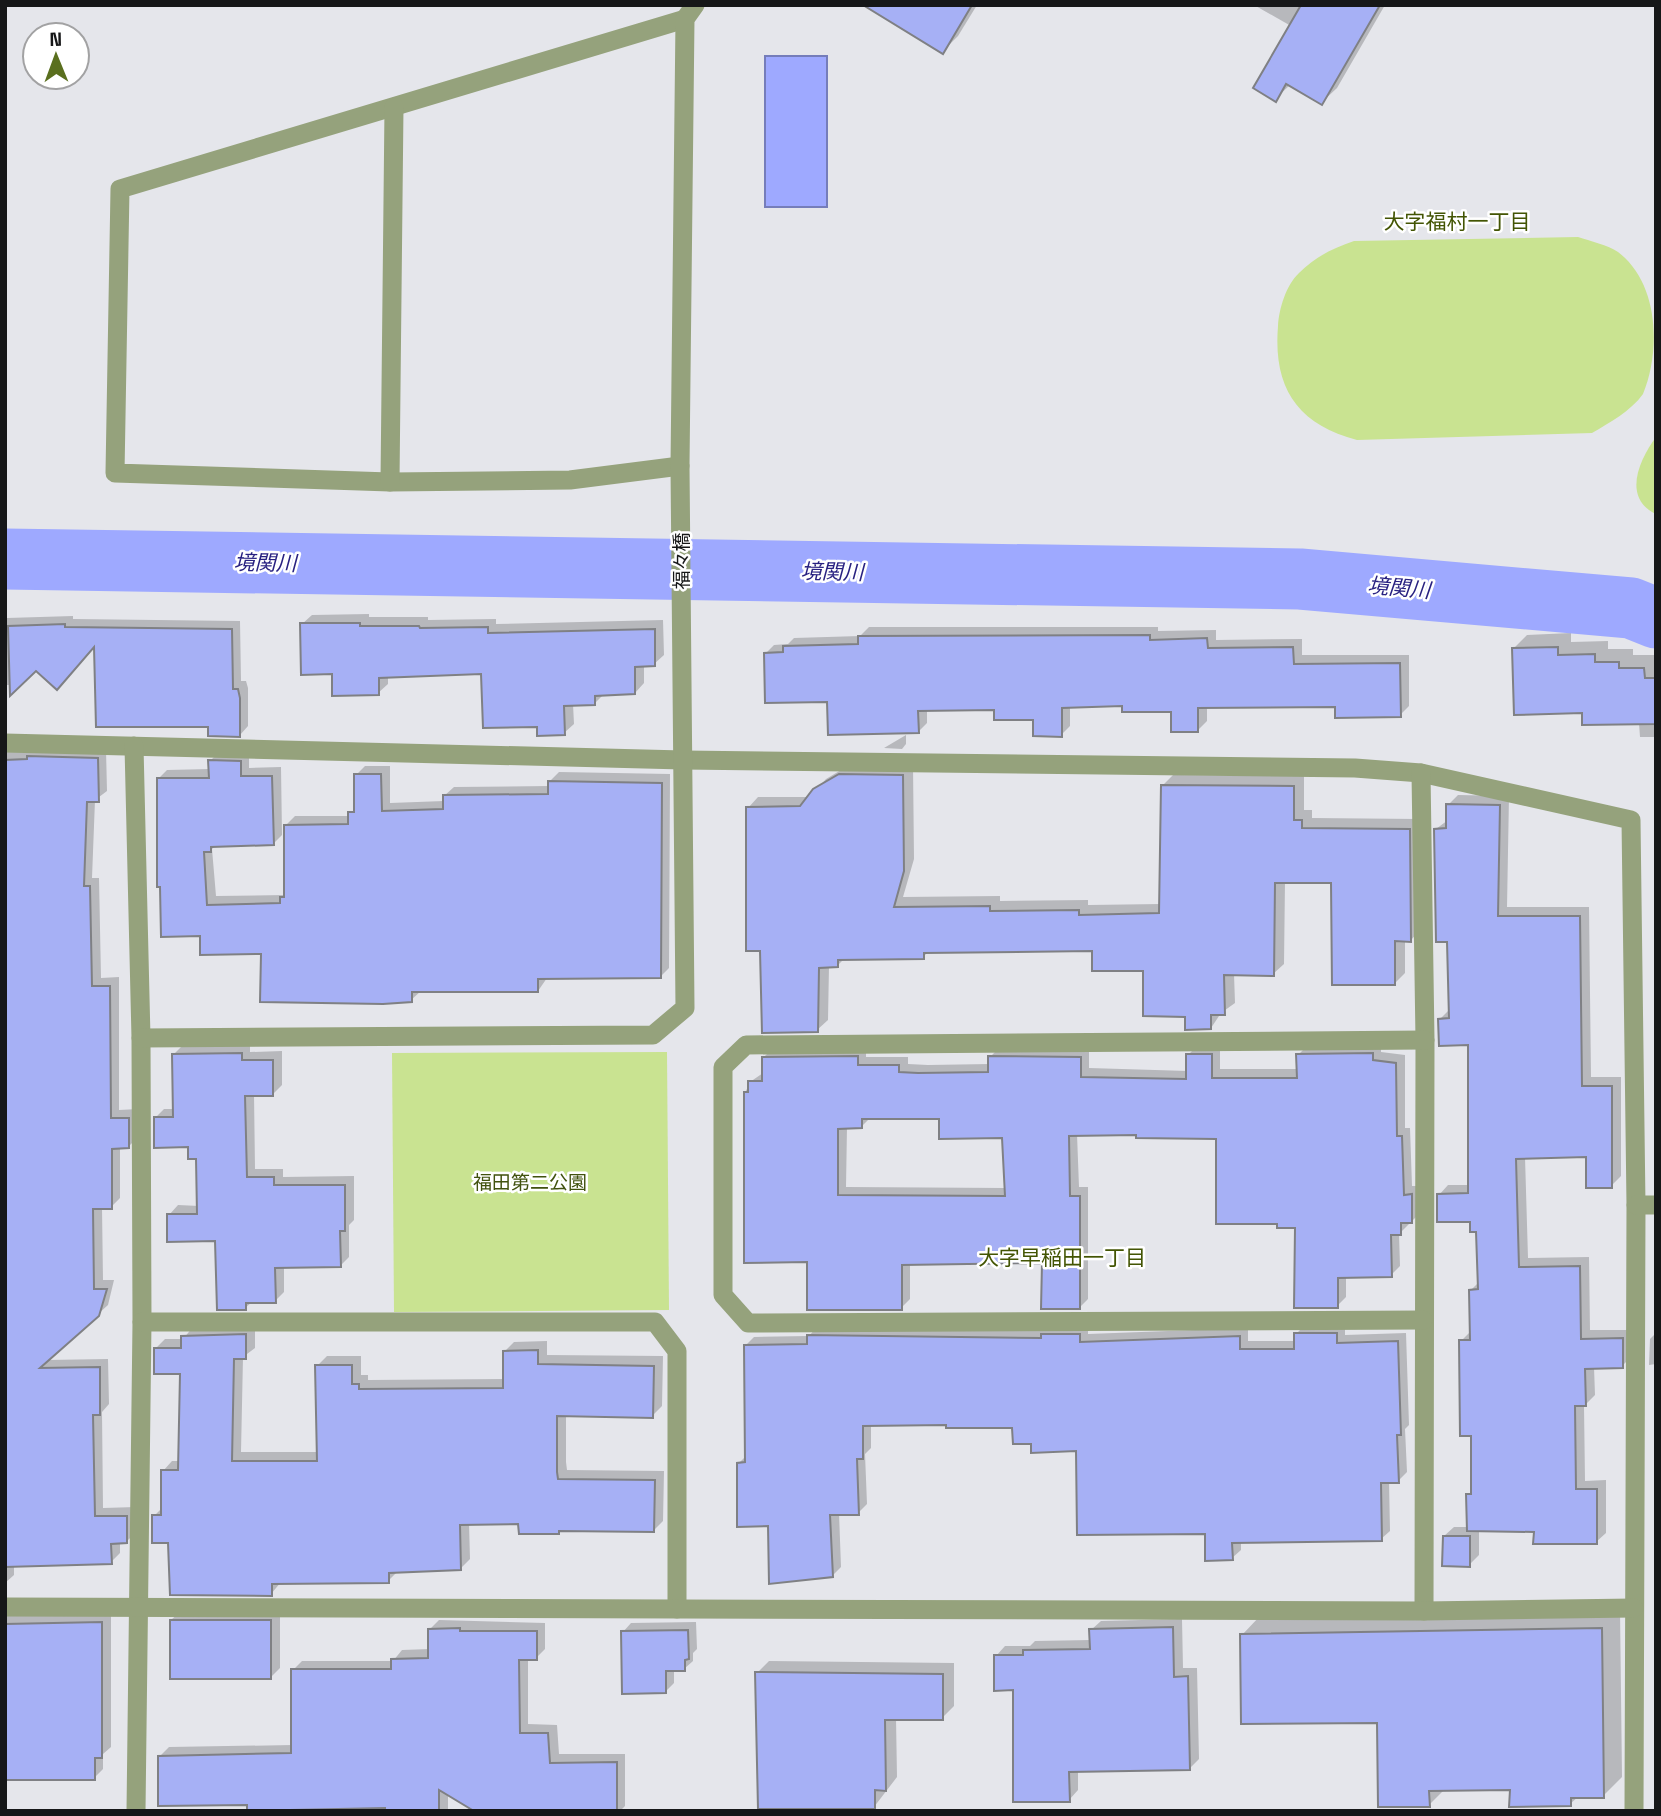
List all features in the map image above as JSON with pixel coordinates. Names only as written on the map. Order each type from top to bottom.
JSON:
[{"type":"street","points":[[680,466],[570,480],[390,482],[116,473],[120,189],[394,107],[690,12]]},
{"type":"street","name":"福々橋","points":[[141,1038],[653,1035],[685,1008],[680,466],[690,12]]},
{"type":"street","points":[[390,482],[394,107]]},
{"type":"street","points":[[5,743],[683,760],[1356,768],[1421,773],[1631,820],[1646,1205],[1634,1608],[1634,1811]]},
{"type":"street","points":[[134,746],[141,1038],[142,1322],[136,1811]]},
{"type":"street","points":[[1421,773],[1425,1040],[1424,1611]]},
{"type":"street","points":[[1423,1320],[748,1323],[723,1295],[723,1067],[746,1045],[1425,1040]]},
{"type":"street","points":[[142,1322],[655,1322],[677,1351],[677,1609]]},
{"type":"street","points":[[5,1607],[1424,1611],[1634,1608]]},
{"type":"green space","points":[[1578,237],[1618,252],[1632,265],[1642,281],[1653,318],[1652,358],[1643,394],[1626,411],[1592,433],[1357,440],[1319,424],[1293,400],[1280,368],[1278,326],[1287,291],[1294,278],[1311,262],[1354,241]]},
{"type":"green space","points":[[1656,437],[1656,514],[1639,498],[1637,478],[1644,456]]},
{"type":"green space","name":"福田第二公園","points":[[667,1052],[669,1310],[394,1312],[392,1053]]},
{"type":"water","points":[[765,56],[827,56],[827,207],[765,207]]},
{"type":"building","points":[[863,5],[972,5],[943,54]]},
{"type":"building","points":[[1301,5],[1380,5],[1322,105],[1286,84],[1276,102],[1253,88]]},
{"type":"building","points":[[300,623],[360,623],[360,626],[420,628],[488,627],[488,633],[655,629],[655,666],[635,667],[635,694],[595,696],[595,705],[564,706],[565,735],[537,736],[537,727],[483,728],[481,674],[379,678],[379,695],[332,696],[332,674],[301,675]]},
{"type":"building","points":[[65,624],[65,627],[232,629],[233,689],[238,689],[240,698],[240,737],[208,736],[208,727],[96,727],[94,647],[57,690],[36,671],[10,696],[8,626]]},
{"type":"building","points":[[1150,635],[1150,640],[1207,638],[1208,648],[1293,647],[1294,664],[1400,663],[1401,717],[1335,718],[1335,707],[1198,708],[1198,732],[1171,732],[1171,712],[1122,712],[1122,706],[1062,708],[1062,737],[1033,736],[1033,720],[994,720],[994,710],[918,711],[919,733],[828,735],[827,702],[765,703],[764,653],[783,652],[783,646],[858,644],[858,636]]},
{"type":"building","points":[[1558,647],[1558,655],[1595,654],[1595,662],[1619,662],[1619,668],[1644,668],[1645,678],[1656,678],[1656,724],[1582,725],[1582,713],[1514,715],[1512,648]]},
{"type":"building","points":[[27,756],[98,758],[99,802],[87,802],[84,886],[90,886],[92,986],[110,986],[111,1118],[129,1118],[129,1148],[112,1149],[112,1209],[93,1209],[94,1289],[107,1289],[99,1316],[40,1368],[100,1367],[100,1415],[93,1415],[95,1516],[127,1516],[127,1543],[111,1544],[112,1564],[5,1567],[5,760],[27,759]]},
{"type":"building","points":[[208,760],[241,761],[241,776],[272,776],[274,845],[211,847],[211,852],[204,852],[207,905],[280,903],[280,897],[284,897],[284,825],[348,824],[348,812],[354,812],[354,774],[381,774],[382,811],[443,809],[443,795],[548,794],[548,781],[662,783],[661,978],[538,979],[538,992],[412,992],[412,1002],[383,1004],[260,1002],[261,954],[200,955],[200,936],[161,937],[160,887],[157,887],[157,778],[209,778]]},
{"type":"building","points":[[839,774],[903,775],[904,871],[894,907],[990,906],[990,911],[1079,910],[1079,915],[1159,913],[1161,785],[1294,786],[1294,820],[1302,820],[1302,828],[1410,829],[1411,942],[1395,941],[1395,985],[1332,985],[1331,883],[1275,883],[1274,976],[1224,975],[1225,1015],[1211,1015],[1211,1029],[1185,1030],[1185,1017],[1143,1016],[1143,971],[1092,971],[1092,951],[924,953],[924,959],[838,960],[838,967],[819,968],[818,1032],[762,1033],[760,951],[746,951],[746,807],[800,806],[813,789]]},
{"type":"building","points":[[1446,804],[1500,805],[1498,916],[1580,916],[1582,1086],[1612,1086],[1612,1188],[1586,1188],[1586,1157],[1516,1159],[1519,1267],[1580,1266],[1581,1339],[1623,1338],[1623,1368],[1585,1369],[1586,1406],[1575,1406],[1576,1489],[1597,1489],[1597,1544],[1533,1544],[1534,1532],[1467,1531],[1466,1494],[1471,1494],[1471,1436],[1460,1436],[1459,1340],[1470,1340],[1469,1290],[1478,1289],[1476,1232],[1470,1232],[1470,1222],[1437,1222],[1437,1194],[1468,1193],[1468,1045],[1439,1046],[1438,1019],[1449,1018],[1447,942],[1436,942],[1434,829],[1446,828]]},
{"type":"building","points":[[242,1053],[242,1060],[273,1060],[273,1096],[245,1096],[247,1177],[274,1177],[274,1185],[345,1185],[345,1231],[340,1231],[341,1267],[275,1268],[276,1303],[246,1303],[246,1310],[217,1310],[215,1241],[167,1242],[167,1214],[197,1214],[196,1159],[188,1159],[188,1147],[154,1148],[154,1117],[173,1117],[172,1054]]},
{"type":"building","points":[[1373,1053],[1373,1060],[1396,1063],[1397,1136],[1402,1136],[1404,1195],[1412,1194],[1412,1223],[1401,1223],[1401,1235],[1391,1235],[1392,1277],[1338,1278],[1338,1308],[1294,1308],[1295,1228],[1277,1228],[1277,1224],[1216,1224],[1216,1139],[1136,1138],[1136,1135],[1069,1136],[1070,1196],[1080,1196],[1080,1309],[1041,1309],[1042,1263],[902,1265],[902,1310],[807,1310],[807,1262],[744,1263],[744,1092],[748,1092],[748,1081],[762,1081],[762,1057],[858,1056],[858,1065],[899,1065],[899,1072],[918,1073],[988,1072],[988,1056],[1081,1057],[1081,1077],[1186,1079],[1186,1054],[1212,1054],[1212,1078],[1297,1078],[1296,1054]],"holes":[[[862,1119],[939,1119],[939,1139],[1002,1138],[1005,1196],[838,1195],[838,1129],[862,1128]]]},
{"type":"building","points":[[1294,1333],[1337,1333],[1337,1343],[1398,1341],[1401,1435],[1397,1435],[1399,1483],[1381,1483],[1382,1541],[1232,1543],[1233,1560],[1205,1561],[1205,1534],[1077,1535],[1076,1451],[1031,1453],[1031,1444],[1013,1444],[1012,1428],[946,1428],[946,1425],[863,1426],[863,1459],[857,1459],[859,1515],[830,1515],[833,1577],[769,1584],[768,1526],[737,1527],[737,1463],[745,1462],[744,1345],[807,1344],[807,1335],[1041,1338],[1041,1334],[1080,1334],[1080,1342],[1240,1336],[1240,1349],[1294,1349]]},
{"type":"building","points":[[246,1334],[246,1359],[234,1359],[232,1461],[317,1461],[315,1365],[352,1365],[352,1384],[359,1384],[359,1389],[503,1388],[503,1351],[538,1350],[538,1364],[654,1366],[653,1418],[557,1416],[557,1472],[558,1479],[655,1480],[654,1532],[559,1531],[559,1534],[519,1534],[518,1524],[460,1525],[461,1570],[389,1573],[389,1583],[272,1584],[272,1596],[170,1595],[168,1543],[152,1543],[152,1515],[161,1515],[161,1470],[178,1470],[180,1374],[154,1374],[154,1348],[181,1348],[181,1336]]},
{"type":"building","points":[[1443,1536],[1470,1536],[1470,1567],[1442,1566]]},
{"type":"building","points":[[170,1620],[271,1620],[271,1679],[170,1679]]},
{"type":"building","points":[[102,1622],[102,1758],[95,1758],[95,1780],[5,1780],[5,1624]]},
{"type":"building","points":[[1173,1627],[1174,1677],[1188,1676],[1190,1770],[1069,1772],[1070,1802],[1013,1802],[1013,1690],[994,1691],[994,1655],[1023,1655],[1023,1650],[1090,1649],[1089,1629]]},
{"type":"building","points":[[460,1628],[460,1631],[537,1631],[537,1660],[519,1660],[520,1733],[548,1733],[550,1763],[617,1762],[617,1811],[474,1811],[439,1790],[439,1811],[385,1811],[385,1808],[247,1811],[247,1805],[158,1806],[158,1756],[291,1753],[291,1669],[391,1669],[391,1659],[428,1658],[428,1629]]},
{"type":"building","points":[[1602,1628],[1604,1798],[1571,1798],[1571,1806],[1509,1807],[1510,1790],[1429,1791],[1430,1807],[1378,1807],[1377,1723],[1241,1724],[1240,1634]]},
{"type":"building","points":[[688,1630],[689,1659],[685,1660],[685,1671],[666,1671],[666,1693],[622,1694],[621,1631]]},
{"type":"building","points":[[755,1672],[943,1674],[943,1720],[885,1720],[886,1791],[875,1790],[875,1809],[758,1809]]},
{"type":"waterway","name":"境関川","points":[[5,559],[1300,579],[1631,608],[1656,618]]},
{"type":"district","name":"大字福村一丁目","points":[[1457,222]]},
{"type":"district","name":"大字早稲田一丁目","points":[[1062,1258]]}]
